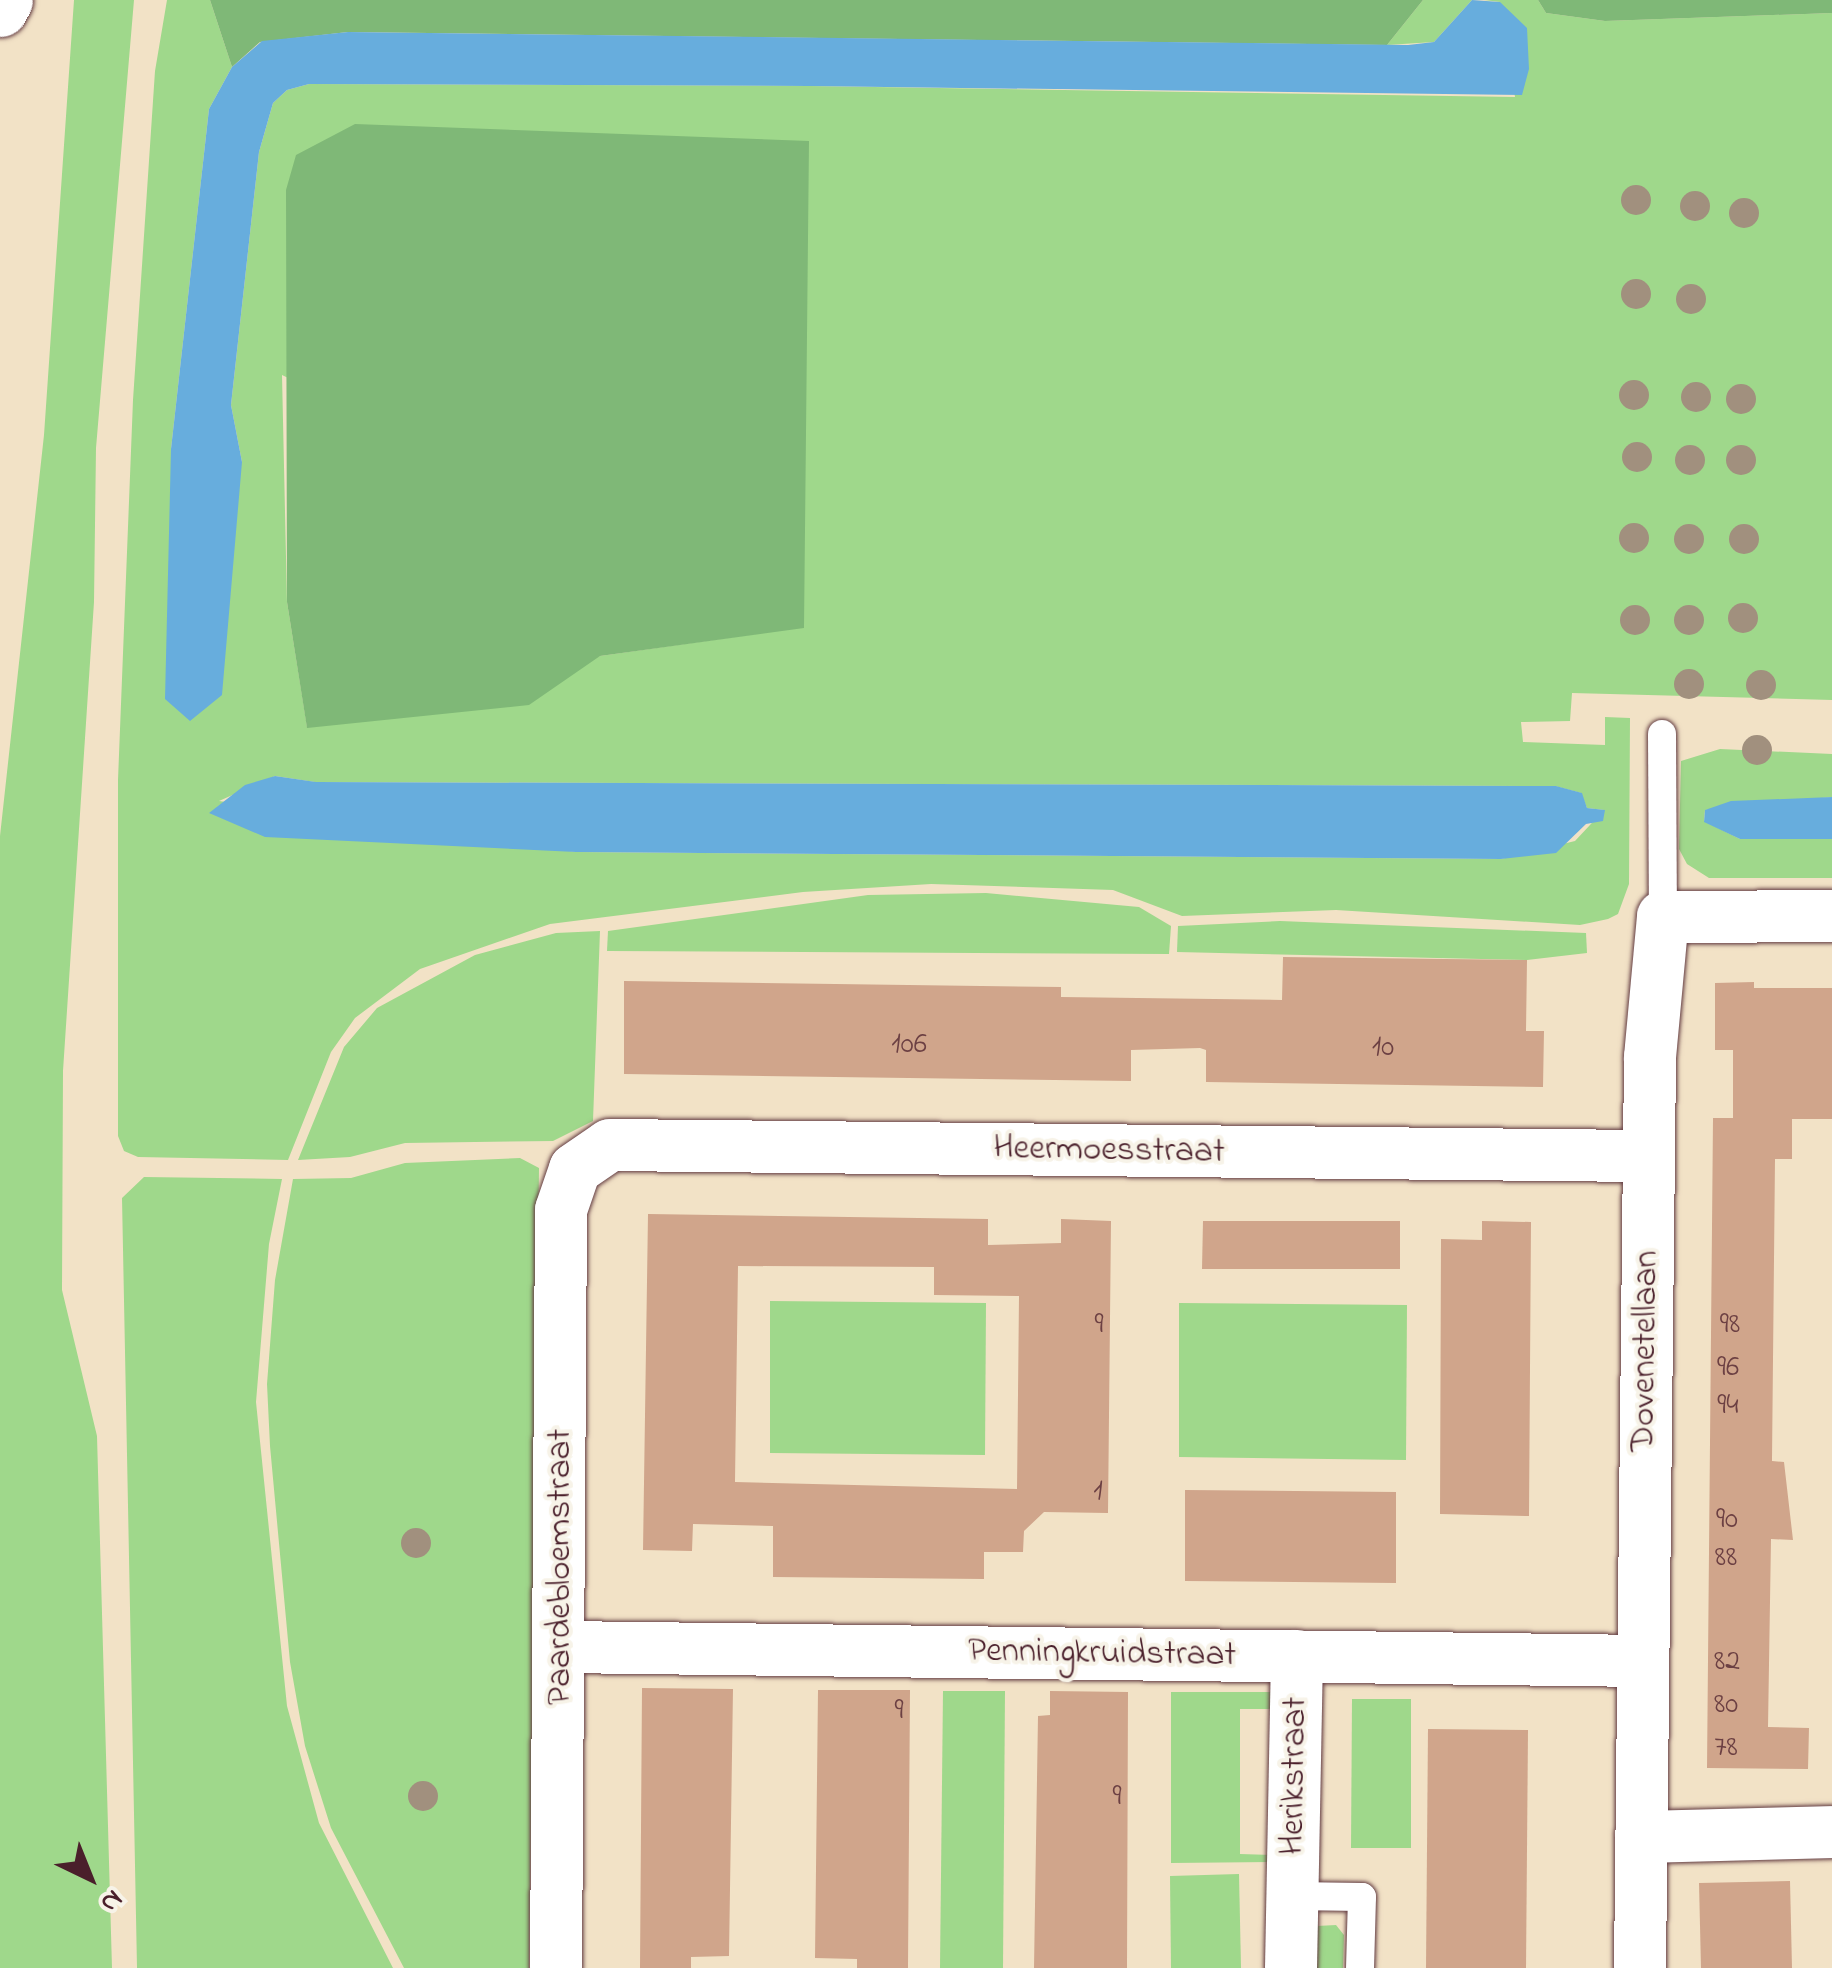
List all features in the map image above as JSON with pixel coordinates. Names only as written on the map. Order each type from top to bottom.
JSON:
[{"type":"main road","points":[[0,9],[4,0]]},
{"type":"street","points":[[1663,917],[1832,916]]},
{"type":"street","name":"Dovenetellaan","points":[[1640,1968],[1651,1020],[1663,917]]},
{"type":"street","name":"Heermoesstraat","points":[[576,1168],[610,1145],[1649,1156]]},
{"type":"street","name":"Paardebloemstraat","points":[[556,1968],[562,1647],[561,1210],[576,1168]]},
{"type":"street","name":"Penningkruidstraat","points":[[562,1647],[1642,1660]]},
{"type":"street","name":"Herikstraat","points":[[1291,1968],[1297,1656]]},
{"type":"street","points":[[1641,1837],[1832,1832]]},
{"type":"lane","name":"Dovenetellaan","points":[[1662,734],[1663,917]]},
{"type":"lane","name":"Herikstraat","points":[[1292,1896],[1362,1897],[1360,1968]]},
{"type":"green space","points":[[74,0],[134,0],[96,448],[94,602],[63,1071],[62,1290],[97,1436],[112,1968],[0,1968],[0,836],[44,435]]},
{"type":"green space","points":[[167,0],[210,0],[232,67],[209,109],[171,449],[242,462],[231,405],[259,152],[273,103],[287,90],[309,84],[810,86],[1515,97],[1500,2],[1484,0],[1538,0],[1546,13],[1605,21],[1832,13],[1832,700],[1572,693],[1570,721],[1521,722],[1523,742],[1605,745],[1605,717],[1630,718],[1629,884],[1618,914],[1608,919],[1580,925],[1336,910],[1182,916],[1113,890],[931,884],[803,892],[550,924],[420,969],[355,1018],[331,1052],[288,1160],[138,1157],[124,1151],[118,1136],[118,780],[133,400],[155,71]],"holes":[[[282,375],[804,627],[600,656],[307,727],[287,602]],[[275,776],[315,782],[1555,786],[1581,793],[1587,808],[1604,810],[1575,841],[1501,859],[576,852],[219,801]]]},
{"type":"green space","points":[[210,0],[1423,0],[1387,45],[348,32],[260,42],[232,67]]},
{"type":"green space","points":[[1423,0],[1472,0],[1434,42],[1387,45]]},
{"type":"green space","points":[[1538,0],[1832,0],[1832,13],[1605,21],[1546,13]]},
{"type":"green space","points":[[355,124],[809,141],[804,628],[600,656],[529,705],[307,728],[287,602],[286,190],[296,155]]},
{"type":"green space","points":[[1720,749],[1832,754],[1832,797],[1705,810],[1704,821],[1740,839],[1832,839],[1832,878],[1709,878],[1687,864],[1679,849],[1681,761]]},
{"type":"green space","points":[[986,893],[1139,907],[1171,926],[1169,954],[607,951],[608,931],[868,895]]},
{"type":"green space","points":[[1280,921],[1586,933],[1587,953],[1527,960],[1177,952],[1178,926]]},
{"type":"green space","points":[[600,931],[593,1121],[553,1141],[405,1143],[350,1157],[298,1160],[344,1047],[377,1008],[475,955],[556,933]]},
{"type":"green space","points":[[520,1158],[539,1168],[529,1968],[404,1968],[331,1828],[305,1746],[290,1662],[270,1446],[267,1384],[275,1280],[293,1179],[351,1178],[405,1163]]},
{"type":"green space","points":[[144,1177],[282,1179],[269,1244],[256,1402],[287,1706],[319,1823],[393,1968],[137,1968],[122,1198]]},
{"type":"green space","points":[[770,1301],[986,1303],[985,1455],[770,1453]]},
{"type":"green space","points":[[1179,1303],[1407,1305],[1406,1460],[1179,1457]]},
{"type":"green space","points":[[943,1691],[1005,1691],[1003,1968],[940,1968]]},
{"type":"green space","points":[[1171,1692],[1274,1692],[1274,1709],[1240,1709],[1240,1854],[1272,1855],[1272,1862],[1171,1863]]},
{"type":"green space","points":[[1352,1699],[1411,1699],[1411,1848],[1351,1848]]},
{"type":"green space","points":[[1239,1874],[1241,1968],[1171,1968],[1170,1876]]},
{"type":"green space","points":[[1336,1925],[1344,1935],[1343,1968],[1311,1968],[1317,1926]]},
{"type":"water","points":[[1472,0],[1500,2],[1527,28],[1529,69],[1522,95],[810,86],[309,84],[287,90],[273,103],[259,152],[231,405],[242,462],[222,695],[190,721],[165,699],[171,449],[209,109],[232,67],[262,41],[348,32],[1408,45],[1434,42]]},
{"type":"water","points":[[275,776],[316,782],[1556,786],[1582,793],[1587,808],[1605,810],[1603,821],[1586,824],[1556,853],[1501,859],[576,852],[265,837],[209,813],[245,785]]},
{"type":"water","points":[[1832,797],[1832,839],[1740,839],[1704,822],[1705,810],[1731,801]]},
{"type":"building","points":[[1283,957],[1527,960],[1526,1031],[1544,1031],[1543,1087],[1206,1082],[1206,1050],[1200,1048],[1131,1050],[1131,1081],[624,1074],[624,981],[1061,987],[1061,997],[1282,1000]]},
{"type":"building","points":[[1754,982],[1754,988],[1832,988],[1832,1119],[1792,1119],[1792,1159],[1775,1159],[1772,1461],[1784,1462],[1793,1540],[1771,1539],[1768,1727],[1809,1728],[1808,1769],[1707,1768],[1713,1118],[1733,1118],[1733,1050],[1715,1050],[1715,983]]},
{"type":"building","points":[[648,1214],[988,1219],[988,1245],[1061,1243],[1061,1219],[1111,1221],[1108,1513],[1044,1512],[1024,1531],[1023,1552],[984,1552],[984,1579],[773,1577],[773,1526],[693,1524],[692,1551],[643,1550]],"holes":[[[738,1266],[934,1267],[934,1295],[1019,1296],[1017,1489],[735,1482]]]},
{"type":"building","points":[[1203,1221],[1400,1221],[1400,1269],[1202,1269]]},
{"type":"building","points":[[1482,1221],[1531,1222],[1529,1516],[1440,1514],[1441,1239],[1482,1240]]},
{"type":"building","points":[[1185,1490],[1396,1492],[1396,1583],[1185,1581]]},
{"type":"building","points":[[642,1688],[733,1689],[729,1956],[691,1957],[691,1968],[640,1968]]},
{"type":"building","points":[[818,1690],[910,1690],[908,1968],[857,1968],[857,1959],[815,1958]]},
{"type":"building","points":[[1050,1691],[1128,1692],[1127,1968],[1034,1968],[1038,1716],[1050,1715]]},
{"type":"building","points":[[1428,1729],[1528,1730],[1526,1968],[1426,1968]]},
{"type":"building","points":[[1790,1881],[1792,1968],[1701,1968],[1699,1883]]}]
